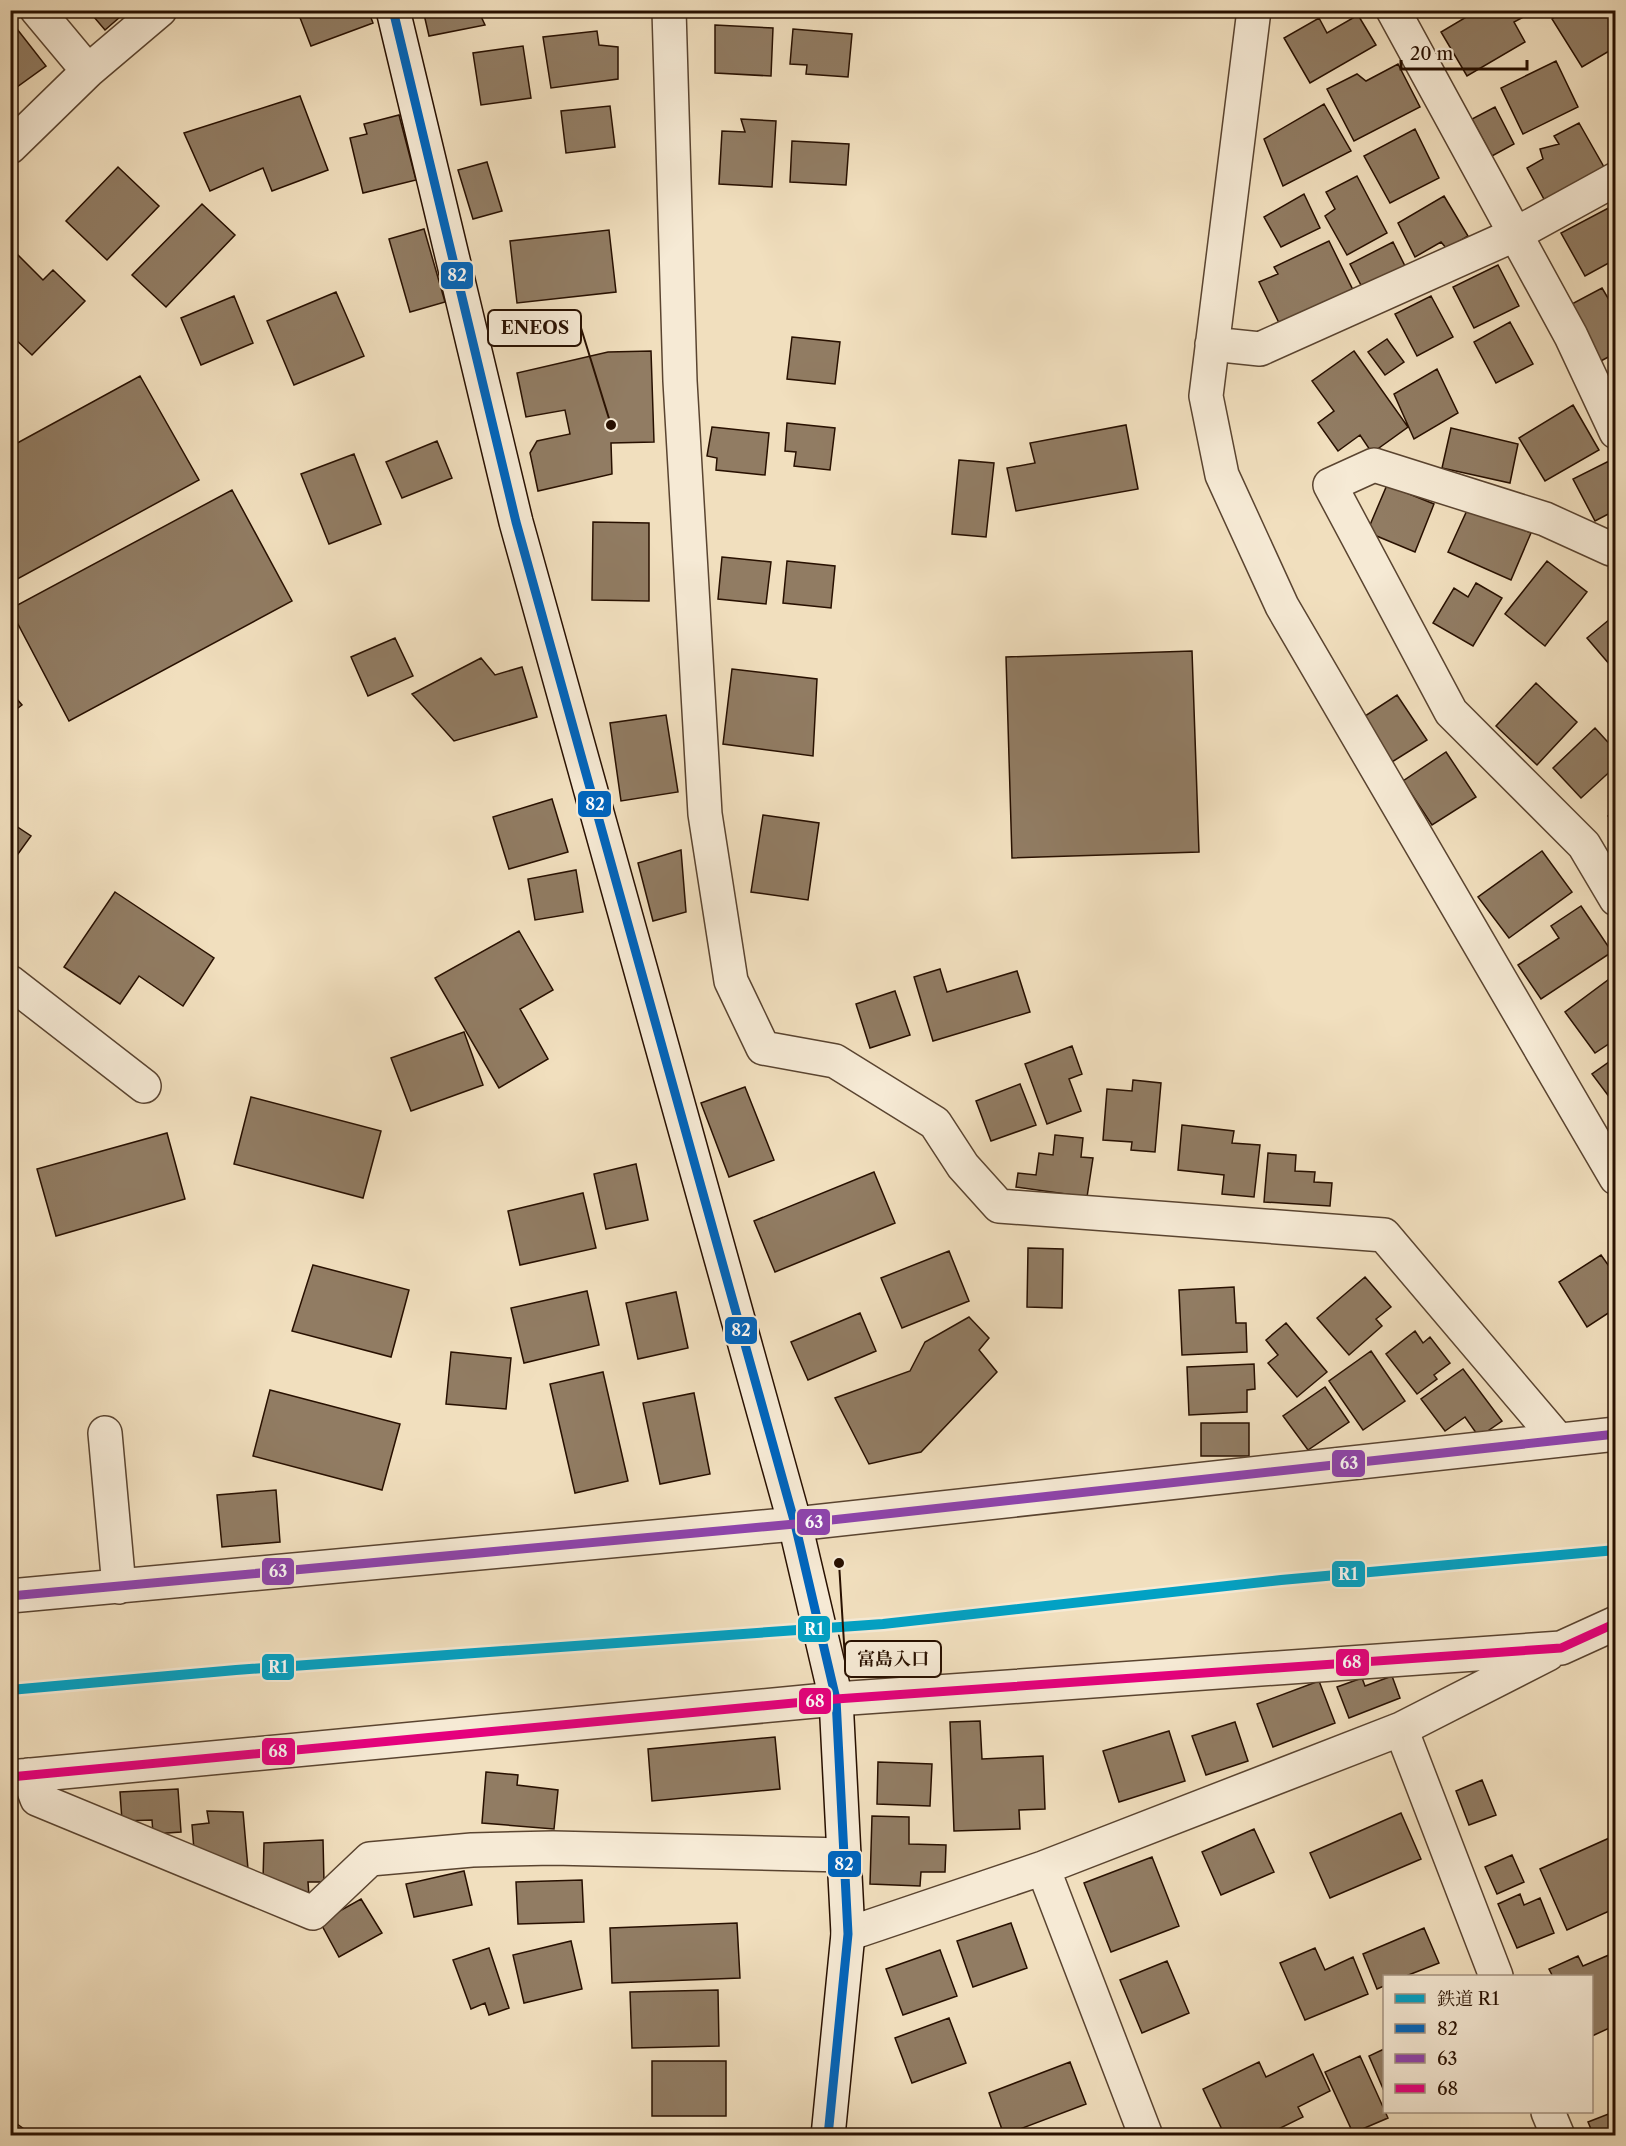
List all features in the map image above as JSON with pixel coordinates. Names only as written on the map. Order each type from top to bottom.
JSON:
[{"type":"street","points":[[37,10],[88,71]]},
{"type":"street","points":[[10,147],[88,71],[160,10]]},
{"type":"street","points":[[393,10],[516,522],[795,1524],[836,1700],[848,1934],[828,2136]]},
{"type":"street","points":[[669,10],[680,381],[705,814],[731,981],[763,1048],[835,1061],[935,1123],[963,1166],[999,1206],[1384,1235],[1558,1440]]},
{"type":"street","points":[[1254,10],[1206,396],[1222,475],[1282,606],[1613,1168]]},
{"type":"street","points":[[1393,10],[1571,336],[1616,432]]},
{"type":"street","points":[[1212,344],[1260,349],[1514,235],[1616,179]]},
{"type":"street","points":[[1616,548],[1611,549],[1545,519],[1374,465],[1330,485],[1451,712],[1584,845],[1616,899]]},
{"type":"street","points":[[10,982],[144,1086]]},
{"type":"street","points":[[105,1433],[119,1587]]},
{"type":"street","points":[[10,1596],[795,1524],[1558,1440],[1610,1440]]},
{"type":"street","points":[[848,1934],[1043,1868],[1401,1729],[1561,1648],[1616,1623]]},
{"type":"street","points":[[19,1776],[836,1700],[1561,1648]]},
{"type":"street","points":[[1401,1729],[1495,1975]]},
{"type":"street","points":[[19,1776],[37,1799],[313,1913],[370,1859],[472,1850],[553,1848],[844,1855]]},
{"type":"street","points":[[1043,1868],[1146,2136]]},
{"type":"street","points":[[1548,2113],[1557,2136]]},
{"type":"building","points":[[88,10],[128,10],[105,30]]},
{"type":"building","points":[[297,10],[368,10],[373,23],[311,46]]},
{"type":"building","points":[[423,10],[478,10],[485,25],[429,36]]},
{"type":"building","points":[[1478,10],[1524,10],[1527,15],[1514,22],[1525,42],[1467,76],[1441,32]]},
{"type":"building","points":[[1565,10],[1616,10],[1616,47],[1582,67],[1552,19]]},
{"type":"building","points":[[1358,15],[1376,45],[1310,83],[1284,38],[1319,18],[1327,33]]},
{"type":"building","points":[[10,20],[46,66],[10,92]]},
{"type":"building","points":[[715,25],[773,28],[771,76],[715,73]]},
{"type":"building","points":[[793,29],[852,34],[848,77],[806,74],[807,65],[790,64]]},
{"type":"building","points":[[597,31],[599,45],[618,47],[618,79],[551,88],[543,37]]},
{"type":"building","points":[[523,46],[531,98],[481,105],[473,53]]},
{"type":"building","points":[[1556,61],[1578,107],[1523,134],[1501,88]]},
{"type":"building","points":[[1398,64],[1420,107],[1354,141],[1327,89],[1357,74],[1366,81]]},
{"type":"building","points":[[300,96],[328,170],[272,191],[263,168],[210,191],[184,133]]},
{"type":"building","points":[[1324,104],[1351,151],[1283,186],[1264,139]]},
{"type":"building","points":[[610,106],[615,147],[566,153],[561,111]]},
{"type":"building","points":[[1495,107],[1514,144],[1492,156],[1472,119]]},
{"type":"building","points":[[399,115],[416,180],[363,193],[350,138],[367,134],[364,124]]},
{"type":"building","points":[[741,119],[776,121],[772,187],[719,184],[722,131],[745,132]]},
{"type":"building","points":[[1579,123],[1604,167],[1545,201],[1527,168],[1543,159],[1540,149],[1559,144],[1554,136]]},
{"type":"building","points":[[1415,129],[1439,178],[1390,203],[1364,156]]},
{"type":"building","points":[[792,141],[849,144],[846,185],[790,182]]},
{"type":"building","points":[[487,162],[502,211],[473,219],[458,170]]},
{"type":"building","points":[[118,167],[159,206],[107,260],[66,221]]},
{"type":"building","points":[[1357,176],[1387,233],[1347,255],[1325,216],[1335,209],[1326,192]]},
{"type":"building","points":[[1304,194],[1320,228],[1281,247],[1264,217]]},
{"type":"building","points":[[1444,196],[1468,236],[1447,249],[1441,242],[1415,257],[1398,223]]},
{"type":"building","points":[[202,204],[235,235],[166,307],[132,275]]},
{"type":"building","points":[[1616,204],[1616,259],[1585,276],[1561,233]]},
{"type":"building","points":[[424,229],[445,302],[410,312],[389,239]]},
{"type":"building","points":[[609,230],[616,292],[517,303],[510,241]]},
{"type":"building","points":[[1329,241],[1354,292],[1281,327],[1259,282],[1278,274],[1274,267]]},
{"type":"building","points":[[1393,242],[1406,268],[1363,289],[1350,264]]},
{"type":"building","points":[[10,247],[43,280],[53,270],[85,301],[32,355],[10,334]]},
{"type":"building","points":[[1498,265],[1519,306],[1474,328],[1453,287]]},
{"type":"building","points":[[1602,288],[1612,305],[1616,304],[1616,353],[1599,362],[1568,306]]},
{"type":"building","points":[[336,292],[364,356],[294,385],[267,321]]},
{"type":"building","points":[[234,296],[253,343],[201,365],[181,318]]},
{"type":"building","points":[[1431,296],[1453,337],[1417,356],[1395,314]]},
{"type":"building","points":[[1510,322],[1533,364],[1496,383],[1474,342]]},
{"type":"building","points":[[792,337],[840,342],[835,384],[787,379]]},
{"type":"building","points":[[1387,339],[1404,362],[1385,375],[1368,352]]},
{"type":"building","points":[[651,351],[654,442],[611,443],[612,474],[538,491],[530,453],[537,441],[570,434],[565,410],[526,417],[517,373],[608,352]]},
{"type":"building","points":[[1354,351],[1408,427],[1372,453],[1360,435],[1338,451],[1318,423],[1334,411],[1312,381]]},
{"type":"building","points":[[1437,369],[1458,413],[1414,439],[1394,394]]},
{"type":"building","points":[[140,376],[199,480],[10,583],[10,447]]},
{"type":"building","points":[[1573,405],[1599,450],[1545,481],[1519,438]]},
{"type":"building","points":[[787,423],[835,428],[830,470],[794,466],[796,452],[785,451]]},
{"type":"building","points":[[1126,425],[1138,489],[1016,511],[1007,468],[1035,463],[1030,443]]},
{"type":"building","points":[[712,427],[769,433],[765,475],[716,470],[717,458],[707,456]]},
{"type":"building","points":[[1451,428],[1518,444],[1510,483],[1442,468]]},
{"type":"building","points":[[437,441],[452,478],[402,498],[386,462]]},
{"type":"building","points":[[354,454],[381,524],[329,544],[301,474]]},
{"type":"building","points":[[959,460],[994,463],[986,537],[952,534]]},
{"type":"building","points":[[1609,461],[1616,473],[1616,510],[1595,521],[1573,479]]},
{"type":"building","points":[[1387,485],[1434,504],[1415,552],[1367,532]]},
{"type":"building","points":[[232,490],[292,601],[69,721],[10,609]]},
{"type":"building","points":[[1469,506],[1531,533],[1511,580],[1448,552]]},
{"type":"building","points":[[593,522],[649,523],[649,601],[592,600]]},
{"type":"building","points":[[722,557],[771,562],[766,604],[718,599]]},
{"type":"building","points":[[787,561],[835,566],[831,608],[783,603]]},
{"type":"building","points":[[1547,561],[1587,592],[1545,646],[1505,614]]},
{"type":"building","points":[[1476,583],[1502,598],[1473,646],[1433,623],[1454,588],[1468,597]]},
{"type":"building","points":[[1616,614],[1616,672],[1587,638]]},
{"type":"building","points":[[395,638],[413,676],[368,696],[351,657]]},
{"type":"building","points":[[1192,651],[1199,852],[1012,858],[1006,657]]},
{"type":"building","points":[[481,658],[495,675],[522,667],[537,717],[454,741],[412,694]]},
{"type":"building","points":[[732,669],[817,679],[813,756],[723,744]]},
{"type":"building","points":[[1536,683],[1577,722],[1537,765],[1496,726]]},
{"type":"building","points":[[10,691],[22,705],[10,714]]},
{"type":"building","points":[[1397,695],[1427,740],[1392,762],[1362,718]]},
{"type":"building","points":[[666,715],[678,792],[621,801],[610,723]]},
{"type":"building","points":[[1595,728],[1616,751],[1616,766],[1581,798],[1553,768]]},
{"type":"building","points":[[1446,752],[1476,797],[1432,825],[1403,781]]},
{"type":"building","points":[[552,799],[568,852],[509,869],[493,817]]},
{"type":"building","points":[[1616,811],[1616,827],[1608,816]]},
{"type":"building","points":[[763,815],[819,823],[808,900],[751,892]]},
{"type":"building","points":[[10,822],[31,836],[10,865]]},
{"type":"building","points":[[681,850],[686,912],[653,921],[638,863]]},
{"type":"building","points":[[1542,851],[1572,892],[1509,938],[1478,897]]},
{"type":"building","points":[[576,870],[583,912],[535,920],[528,879]]},
{"type":"building","points":[[115,892],[214,958],[183,1006],[139,976],[120,1004],[64,967]]},
{"type":"building","points":[[1581,906],[1612,952],[1541,999],[1518,965],[1559,938],[1551,926]]},
{"type":"building","points":[[519,931],[553,990],[520,1009],[548,1059],[499,1088],[435,978]]},
{"type":"building","points":[[940,969],[947,992],[1017,971],[1030,1012],[933,1041],[914,977]]},
{"type":"building","points":[[1616,974],[1616,1039],[1595,1053],[1565,1012]]},
{"type":"building","points":[[895,991],[910,1035],[870,1048],[856,1004]]},
{"type":"building","points":[[464,1032],[483,1085],[411,1111],[391,1058]]},
{"type":"building","points":[[1072,1046],[1082,1074],[1069,1079],[1081,1111],[1047,1124],[1025,1064]]},
{"type":"building","points":[[1616,1057],[1616,1106],[1592,1074]]},
{"type":"building","points":[[1133,1080],[1161,1083],[1155,1152],[1131,1150],[1132,1142],[1103,1140],[1107,1089],[1132,1091]]},
{"type":"building","points":[[1020,1084],[1036,1125],[991,1141],[976,1101]]},
{"type":"building","points":[[745,1087],[774,1160],[729,1177],[701,1103]]},
{"type":"building","points":[[251,1097],[381,1131],[363,1198],[234,1164]]},
{"type":"building","points":[[1182,1125],[1234,1131],[1232,1143],[1260,1145],[1254,1197],[1222,1194],[1224,1175],[1178,1170]]},
{"type":"building","points":[[167,1133],[185,1199],[56,1236],[37,1169]]},
{"type":"building","points":[[1055,1135],[1083,1138],[1081,1157],[1093,1158],[1087,1197],[1016,1187],[1018,1173],[1036,1175],[1039,1153],[1053,1155]]},
{"type":"building","points":[[1268,1153],[1296,1155],[1295,1171],[1315,1172],[1314,1182],[1332,1183],[1330,1206],[1264,1202]]},
{"type":"building","points":[[636,1164],[648,1220],[606,1229],[594,1174]]},
{"type":"building","points":[[874,1172],[895,1223],[775,1272],[754,1221]]},
{"type":"building","points":[[583,1193],[596,1248],[520,1265],[508,1211]]},
{"type":"building","points":[[1028,1248],[1063,1249],[1062,1308],[1027,1307]]},
{"type":"building","points":[[949,1251],[969,1301],[902,1328],[881,1278]]},
{"type":"building","points":[[1601,1255],[1616,1276],[1616,1308],[1587,1327],[1559,1282]]},
{"type":"building","points":[[313,1265],[409,1290],[391,1357],[292,1331]]},
{"type":"building","points":[[1365,1277],[1391,1307],[1376,1319],[1382,1326],[1349,1355],[1317,1318]]},
{"type":"building","points":[[1234,1287],[1236,1323],[1246,1323],[1247,1352],[1182,1355],[1179,1290]]},
{"type":"building","points":[[587,1291],[599,1345],[524,1363],[511,1308]]},
{"type":"building","points":[[676,1292],[688,1348],[638,1359],[626,1303]]},
{"type":"building","points":[[860,1313],[876,1351],[808,1380],[791,1342]]},
{"type":"building","points":[[969,1317],[989,1338],[979,1350],[997,1372],[921,1452],[869,1464],[835,1398],[910,1371],[925,1342]]},
{"type":"building","points":[[1286,1323],[1327,1372],[1297,1397],[1268,1363],[1278,1355],[1266,1340]]},
{"type":"building","points":[[1415,1331],[1423,1343],[1430,1337],[1450,1363],[1434,1375],[1437,1379],[1417,1394],[1386,1354]]},
{"type":"building","points":[[1371,1351],[1405,1401],[1363,1430],[1329,1381]]},
{"type":"building","points":[[451,1352],[511,1358],[506,1409],[446,1404]]},
{"type":"building","points":[[1254,1364],[1255,1389],[1247,1390],[1247,1412],[1189,1415],[1187,1367]]},
{"type":"building","points":[[1463,1369],[1502,1421],[1479,1437],[1465,1417],[1445,1431],[1421,1399]]},
{"type":"building","points":[[603,1372],[628,1481],[575,1493],[550,1384]]},
{"type":"building","points":[[1325,1387],[1349,1422],[1308,1450],[1283,1416]]},
{"type":"building","points":[[270,1390],[400,1424],[382,1490],[253,1456]]},
{"type":"building","points":[[694,1393],[710,1474],[660,1484],[643,1403]]},
{"type":"building","points":[[1201,1423],[1249,1423],[1249,1456],[1201,1456]]},
{"type":"building","points":[[276,1490],[280,1542],[222,1547],[217,1495]]},
{"type":"building","points":[[1392,1676],[1400,1698],[1349,1718],[1337,1687],[1362,1678],[1365,1686]]},
{"type":"building","points":[[1319,1681],[1335,1723],[1273,1747],[1257,1704]]},
{"type":"building","points":[[980,1721],[982,1759],[1043,1756],[1045,1809],[1019,1810],[1020,1829],[954,1831],[950,1722]]},
{"type":"building","points":[[1235,1722],[1248,1761],[1206,1775],[1192,1736]]},
{"type":"building","points":[[1169,1731],[1185,1781],[1119,1802],[1103,1751]]},
{"type":"building","points":[[775,1737],[780,1789],[652,1801],[648,1749]]},
{"type":"building","points":[[878,1762],[932,1764],[930,1806],[877,1804]]},
{"type":"building","points":[[486,1772],[518,1775],[517,1785],[558,1790],[554,1829],[482,1823]]},
{"type":"building","points":[[1482,1780],[1496,1815],[1469,1825],[1456,1791]]},
{"type":"building","points":[[178,1789],[181,1832],[153,1834],[152,1820],[122,1821],[120,1792]]},
{"type":"building","points":[[207,1811],[243,1812],[248,1869],[194,1850],[192,1825],[209,1823]]},
{"type":"building","points":[[1401,1813],[1421,1859],[1330,1898],[1310,1853]]},
{"type":"building","points":[[872,1816],[909,1817],[909,1844],[946,1845],[945,1872],[921,1872],[920,1886],[870,1884]]},
{"type":"building","points":[[1254,1829],[1274,1872],[1221,1895],[1202,1852]]},
{"type":"building","points":[[1616,1835],[1616,1908],[1567,1930],[1540,1869]]},
{"type":"building","points":[[323,1840],[324,1882],[308,1882],[309,1896],[263,1879],[264,1843]]},
{"type":"building","points":[[1512,1855],[1524,1882],[1497,1894],[1485,1867]]},
{"type":"building","points":[[1152,1857],[1179,1926],[1111,1952],[1084,1883]]},
{"type":"building","points":[[464,1871],[472,1905],[414,1917],[406,1884]]},
{"type":"building","points":[[582,1880],[584,1922],[518,1924],[516,1882]]},
{"type":"building","points":[[1520,1894],[1524,1905],[1540,1898],[1554,1933],[1517,1948],[1498,1904]]},
{"type":"building","points":[[361,1899],[382,1933],[339,1957],[320,1922]]},
{"type":"building","points":[[737,1923],[740,1978],[612,1983],[610,1928]]},
{"type":"building","points":[[1011,1923],[1027,1968],[973,1987],[957,1941]]},
{"type":"building","points":[[1424,1928],[1439,1963],[1409,1975],[1383,1975],[1383,1986],[1377,1989],[1363,1954]]},
{"type":"building","points":[[571,1941],[582,1989],[524,2003],[513,1955]]},
{"type":"building","points":[[489,1948],[509,2008],[489,2015],[485,2003],[471,2009],[453,1960]]},
{"type":"building","points":[[1315,1948],[1325,1970],[1353,1957],[1368,1994],[1305,2020],[1280,1963]]},
{"type":"building","points":[[940,1950],[957,1996],[903,2015],[886,1969]]},
{"type":"building","points":[[1616,1952],[1616,2025],[1593,2036],[1593,1975],[1552,1975],[1549,1969],[1578,1956],[1583,1966]]},
{"type":"building","points":[[1167,1961],[1189,2013],[1142,2033],[1120,1980]]},
{"type":"building","points":[[718,1990],[719,2046],[632,2048],[630,1992]]},
{"type":"building","points":[[949,2018],[966,2063],[912,2083],[895,2038]]},
{"type":"building","points":[[1383,2049],[1383,2089],[1369,2056]]},
{"type":"building","points":[[1313,2054],[1330,2091],[1298,2107],[1303,2117],[1264,2136],[1225,2136],[1203,2089],[1259,2062],[1266,2077]]},
{"type":"building","points":[[1360,2056],[1383,2107],[1383,2113],[1386,2113],[1388,2118],[1353,2133],[1325,2072]]},
{"type":"building","points":[[652,2061],[726,2061],[726,2116],[652,2116]]},
{"type":"building","points":[[1070,2062],[1086,2104],[1004,2135],[989,2093]]},
{"type":"building","points":[[1616,2111],[1616,2136],[1594,2136],[1588,2122]]},
{"type":"building","points":[[10,2119],[34,2136],[10,2136]]},
{"type":"rail line","name":"R1","points":[[10,1690],[236,1670],[883,1624],[1281,1580],[1616,1550]]},
{"type":"transit line","name":"82","points":[[393,10],[516,522],[795,1524],[836,1699],[848,1934],[828,2136]]},
{"type":"transit line","name":"63","points":[[10,1596],[795,1524],[1616,1434]]},
{"type":"transit line","name":"68","points":[[10,1777],[836,1699],[1561,1648],[1616,1623]]},
{"type":"place","name":"ENEOS","points":[[611,425]]},
{"type":"place","name":"富島入口","points":[[839,1563]]}]
